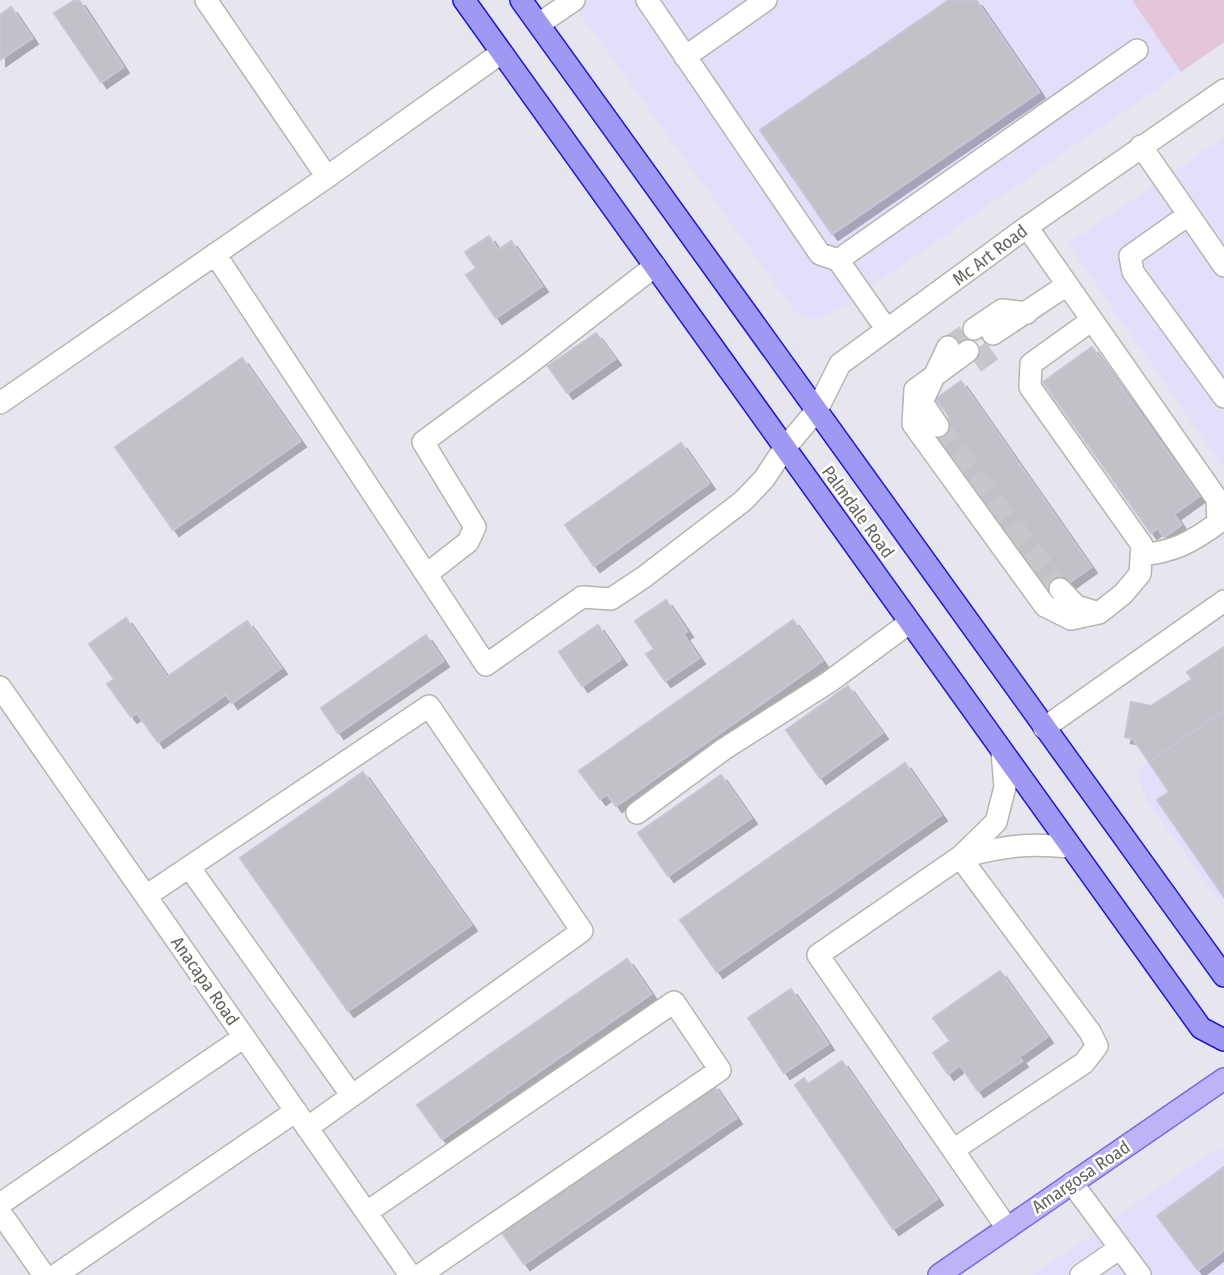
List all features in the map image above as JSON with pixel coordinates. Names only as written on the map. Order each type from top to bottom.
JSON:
[{"type":"highway","name":"Palmdale Road","points":[[464,0],[1201,1028],[1224,1040]]},
{"type":"highway","name":"Palmdale Road","points":[[521,0],[1224,976]]},
{"type":"main road","name":"Amargosa Road","points":[[939,1275],[1224,1079]]},
{"type":"street","points":[[206,0],[327,177]]},
{"type":"street","points":[[539,24],[574,0]]},
{"type":"street","points":[[647,0],[820,254],[838,260],[887,330]]},
{"type":"street","points":[[685,57],[766,0]]},
{"type":"street","points":[[838,260],[1137,50]]},
{"type":"street","points":[[0,403],[501,53]]},
{"type":"street","name":"Mc Art Road","points":[[427,574],[486,665],[582,597],[611,599],[645,577],[743,501],[764,479],[784,449],[817,410],[840,364],[1027,227],[1224,90]]},
{"type":"street","points":[[1141,146],[1224,266]]},
{"type":"street","points":[[1188,215],[1130,256],[1133,272],[1224,397]]},
{"type":"street","points":[[1027,227],[1217,499],[1221,524],[1195,540],[1165,553],[1141,555]]},
{"type":"street","points":[[215,254],[427,574],[468,542],[475,527],[423,442],[655,265]]},
{"type":"street","points":[[989,336],[1067,285]]},
{"type":"street","points":[[933,377],[961,373],[963,354],[915,390],[913,424],[1045,606],[1071,619],[1099,613],[1123,594],[1140,574],[1142,545],[1030,387],[1031,364],[1092,320]]},
{"type":"street","points":[[933,377],[922,402],[938,426]]},
{"type":"street","points":[[1060,589],[1076,606],[1099,613]]},
{"type":"street","points":[[1044,728],[1224,601]]},
{"type":"street","points":[[637,813],[724,749],[829,682],[909,623]]},
{"type":"street","name":"Anacapa Road","points":[[0,687],[410,1275]]},
{"type":"street","points":[[56,1275],[302,1120],[352,1096],[582,931],[429,705],[146,896]]},
{"type":"street","points":[[1002,752],[1005,787],[996,822],[960,857],[818,955],[1007,1228]]},
{"type":"street","points":[[960,857],[1004,846],[1037,844],[1070,847]]},
{"type":"street","points":[[953,1150],[1084,1063],[1097,1046],[1090,1032],[960,857]]},
{"type":"street","points":[[189,867],[352,1096]]},
{"type":"street","points":[[367,1212],[674,1002],[720,1070],[420,1275]]},
{"type":"street","points":[[0,1204],[244,1037]]},
{"type":"street","points":[[1072,1183],[1140,1275]]},
{"type":"street","points":[[0,1212],[44,1275]]},
{"type":"street","points":[[1081,1275],[1120,1248]]},
{"type":"shaded area","points":[[570,0],[1132,0],[1181,72],[833,313],[820,319],[811,319],[801,316],[792,308]]},
{"type":"shaded area","points":[[1132,0],[1224,0],[1224,42],[1181,72]]},
{"type":"shaded area","points":[[1224,137],[1224,469],[1068,244]]},
{"type":"shaded area","points":[[1224,710],[1224,908],[1147,800],[1136,771]]},
{"type":"shaded area","points":[[1224,1149],[1224,1275],[1032,1275],[1212,1151]]},
{"type":"building","points":[[79,0],[123,67],[101,82],[54,13]]},
{"type":"building","points":[[949,0],[976,0],[1039,92],[832,234],[760,130]]},
{"type":"building","points":[[11,7],[32,38],[0,60],[0,15]]},
{"type":"building","points":[[489,236],[498,250],[511,241],[542,286],[496,318],[466,275],[476,268],[465,252]]},
{"type":"building","points":[[596,333],[615,359],[567,393],[548,366]]},
{"type":"building","points":[[1092,347],[1199,496],[1174,514],[1181,525],[1164,537],[1158,528],[1151,533],[1043,382]]},
{"type":"building","points":[[242,358],[300,441],[173,530],[115,447]]},
{"type":"building","points":[[961,381],[1091,567],[1046,599],[930,432],[950,418],[936,399]]},
{"type":"building","points":[[681,443],[709,483],[594,566],[565,525]]},
{"type":"building","points":[[666,600],[687,631],[683,634],[699,658],[665,681],[646,654],[654,649],[635,621]]},
{"type":"building","points":[[126,618],[167,677],[247,621],[281,668],[232,703],[226,694],[158,742],[137,713],[131,717],[107,684],[114,679],[89,644]]},
{"type":"building","points":[[793,620],[822,661],[616,806],[607,794],[600,799],[579,771]]},
{"type":"building","points":[[598,625],[621,659],[582,686],[559,652]]},
{"type":"building","points":[[426,635],[443,661],[338,733],[321,708]]},
{"type":"building","points":[[1224,647],[1224,710],[1149,762],[1133,739],[1125,737],[1131,702],[1151,706],[1192,679],[1187,672]]},
{"type":"building","points":[[848,686],[882,733],[820,778],[786,730]]},
{"type":"building","points":[[1224,711],[1224,897],[1157,800],[1169,792],[1149,762]]},
{"type":"building","points":[[905,763],[941,815],[717,972],[680,920]]},
{"type":"building","points":[[363,772],[471,925],[348,1011],[240,858]]},
{"type":"building","points":[[721,775],[751,818],[668,876],[638,833]]},
{"type":"building","points":[[627,959],[651,994],[442,1139],[417,1105]]},
{"type":"building","points":[[1000,971],[1047,1037],[1019,1057],[1022,1061],[978,1091],[960,1065],[948,1074],[933,1053],[950,1041],[933,1018]]},
{"type":"building","points":[[791,989],[828,1044],[784,1073],[748,1018]]},
{"type":"building","points":[[842,1061],[937,1199],[893,1229],[795,1085],[804,1078],[808,1084]]},
{"type":"building","points":[[713,1084],[736,1118],[524,1264],[501,1231]]},
{"type":"building","points":[[1224,1167],[1224,1250],[1198,1270],[1157,1216]]},
{"type":"tunnel","points":[[948,347],[974,329]]},
{"type":"tunnel","points":[[975,363],[1000,345]]},
{"type":"tunnel","points":[[938,426],[1060,589]]}]
